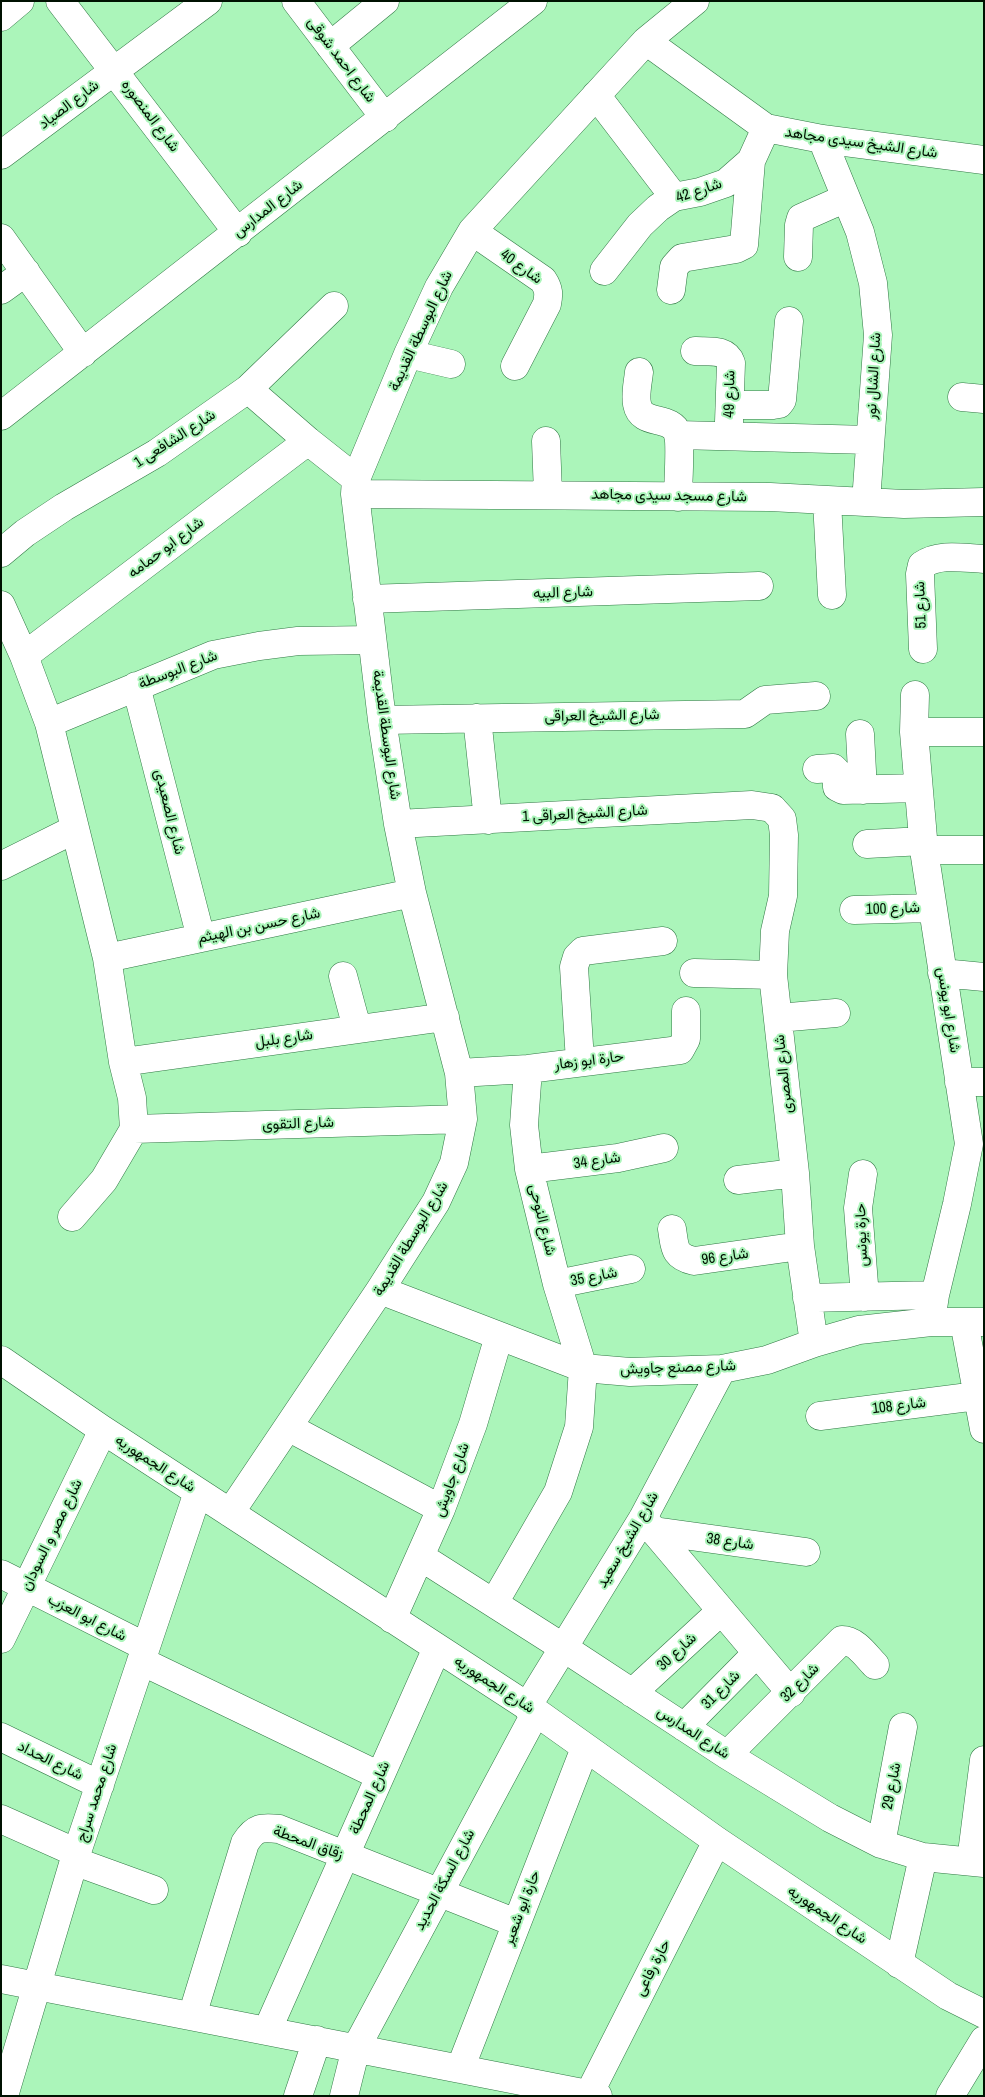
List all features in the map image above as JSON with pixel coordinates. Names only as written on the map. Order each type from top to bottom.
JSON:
[{"type":"street","points":[[1,17],[20,1]]},
{"type":"street","name":"شارع المنصوره","points":[[60,1],[115,70],[238,233]]},
{"type":"street","name":"شارع الصياد","points":[[1,155],[208,1]]},
{"type":"street","name":"شارع احمد شوقى","points":[[296,1],[385,118]]},
{"type":"street","points":[[330,46],[384,1]]},
{"type":"street","name":"شارع المدارس","points":[[1,416],[533,1]]},
{"type":"street","name":"شارع البوسطة القديمة","points":[[230,1513],[380,1290],[436,1202],[454,1163],[463,1119],[459,1073],[412,893],[398,824],[382,720],[355,486],[408,354],[439,288],[472,231],[646,41],[695,1]]},
{"type":"street","name":"شارع الشيخ سيدى مجاهد","points":[[646,41],[766,128],[822,139],[984,160]]},
{"type":"street","points":[[596,95],[674,197]]},
{"type":"street","name":"شارع 42","points":[[604,271],[640,225],[658,208],[674,197],[700,192],[726,183],[751,162],[766,128]]},
{"type":"street","name":"شارع الشال نور","points":[[822,139],[860,232],[873,283],[878,335],[866,502]]},
{"type":"street","points":[[671,290],[674,267],[682,258],[736,250],[744,245],[751,162]]},
{"type":"street","points":[[798,257],[801,218],[846,198]]},
{"type":"street","name":"شارع 40","points":[[472,231],[543,280],[548,287],[547,304],[515,366]]},
{"type":"street","points":[[1,238],[82,353]]},
{"type":"street","points":[[1,290],[26,272]]},
{"type":"street","name":"شارع الشافعى 1","points":[[1,554],[26,533],[157,453],[248,389],[334,306]]},
{"type":"street","points":[[730,405],[773,405],[779,404],[782,400],[789,321]]},
{"type":"street","name":"شارع 49","points":[[695,351],[724,353],[729,356],[731,363],[729,436]]},
{"type":"street","points":[[408,354],[451,364]]},
{"type":"street","points":[[639,372],[636,402],[639,412],[645,418],[668,423],[678,435],[678,497]]},
{"type":"street","points":[[248,389],[308,441],[355,486]]},
{"type":"street","points":[[678,435],[870,440]]},
{"type":"street","name":"شارع ابو حمامه","points":[[24,656],[308,441]]},
{"type":"street","points":[[546,441],[548,494]]},
{"type":"street","name":"شارع مسجد سيدى مجاهد","points":[[355,486],[548,494],[770,497],[827,502],[904,504],[984,502]]},
{"type":"street","points":[[827,502],[832,596]]},
{"type":"street","name":"شارع 51","points":[[923,649],[920,574],[922,565],[929,560],[938,558],[984,559]]},
{"type":"street","name":"شارع البيه","points":[[367,599],[759,586]]},
{"type":"street","points":[[1,605],[24,656],[49,723],[107,958],[124,1062],[132,1098],[134,1129],[104,1180],[72,1217]]},
{"type":"street","name":"شارع البوسطة","points":[[49,723],[213,654],[298,641],[372,640]]},
{"type":"street","name":"شارع الصعيدى","points":[[136,686],[201,938]]},
{"type":"street","name":"شارع ابو يونس","points":[[914,695],[914,732],[923,845],[942,973],[971,1082],[976,1144],[955,1213],[935,1295],[931,1322]]},
{"type":"street","name":"شارع الشيخ العراقى","points":[[382,720],[745,714],[765,700],[816,696]]},
{"type":"street","points":[[477,718],[488,820]]},
{"type":"street","points":[[914,732],[984,732]]},
{"type":"street","points":[[860,734],[863,790]]},
{"type":"street","points":[[817,769],[833,768],[836,771],[839,789],[918,788]]},
{"type":"street","name":"شارع الشيخ العراقى 1","points":[[398,824],[752,805],[772,808]]},
{"type":"street","name":"شارع المصرى","points":[[772,808],[782,819],[784,835],[783,896],[775,931],[773,975],[795,1173],[800,1246],[814,1343]]},
{"type":"street","points":[[1,866],[75,829]]},
{"type":"street","points":[[867,844],[923,845],[984,850]]},
{"type":"street","name":"شارع حسن بن الهيثم","points":[[107,958],[412,893]]},
{"type":"street","name":"شارع 100","points":[[854,910],[932,908]]},
{"type":"street","points":[[580,1061],[574,967],[577,957],[583,951],[664,942]]},
{"type":"street","points":[[694,973],[773,975]]},
{"type":"street","points":[[942,973],[984,977]]},
{"type":"street","points":[[343,976],[357,1028]]},
{"type":"street","name":"حارة ابو زهار","points":[[459,1073],[528,1069],[680,1050],[686,1039],[686,1011]]},
{"type":"street","points":[[778,1018],[836,1013]]},
{"type":"street","name":"شارع بلبل","points":[[124,1062],[445,1017]]},
{"type":"street","name":"شارع النوحى","points":[[528,1069],[524,1125],[529,1169],[557,1284],[583,1368]]},
{"type":"street","name":"شارع التقوى","points":[[134,1129],[463,1119]]},
{"type":"street","name":"شارع 34","points":[[529,1169],[618,1158],[664,1148]]},
{"type":"street","points":[[738,1180],[795,1173]]},
{"type":"street","name":"حارة يونس","points":[[863,1174],[858,1208],[865,1296]]},
{"type":"street","name":"شارع 96","points":[[672,1229],[676,1251],[680,1256],[694,1261],[800,1246]]},
{"type":"street","name":"شارع 35","points":[[557,1284],[631,1269]]},
{"type":"street","name":"شارع مصنع جاويش","points":[[380,1290],[583,1368],[630,1372],[722,1369],[767,1360],[814,1343],[859,1330],[931,1322],[974,1322]]},
{"type":"street","points":[[807,1298],[935,1295]]},
{"type":"street","points":[[974,1322],[977,1396],[984,1429]]},
{"type":"street","name":"شارع جاويش","points":[[392,1619],[442,1509],[473,1424],[499,1336]]},
{"type":"street","name":"شارع الجمهوريه","points":[[1,1360],[103,1430],[532,1710],[717,1841],[899,1964],[948,1996],[984,2014]]},
{"type":"street","points":[[494,1603],[558,1492],[579,1427],[583,1368]]},
{"type":"street","name":"شارع الشيخ سعيد","points":[[532,1710],[564,1648],[648,1525],[722,1369]]},
{"type":"street","name":"شارع 108","points":[[820,1416],[977,1396]]},
{"type":"street","points":[[288,1427],[442,1509]]},
{"type":"street","name":"شارع مصر و السودان","points":[[1,1639],[103,1430]]},
{"type":"street","name":"شارع محمد سراج","points":[[4,2096],[76,1857],[198,1492]]},
{"type":"street","points":[[648,1525],[790,1692]]},
{"type":"street","name":"شارع 38","points":[[648,1525],[806,1552]]},
{"type":"street","name":"شارع المدارس","points":[[421,1557],[727,1755],[830,1818],[881,1844],[923,1857],[977,1862]]},
{"type":"street","name":"شارع ابو العزب","points":[[1,1574],[143,1654],[380,1776]]},
{"type":"street","name":"شارع 30","points":[[632,1692],[721,1611]]},
{"type":"street","name":"شارع 32","points":[[727,1755],[842,1640],[849,1640],[856,1645],[875,1665]]},
{"type":"street","name":"شارع المحطة","points":[[267,2031],[437,1648]]},
{"type":"street","name":"شارع 31","points":[[684,1727],[757,1653]]},
{"type":"street","name":"شارع السكة الحديد","points":[[344,2096],[356,2048],[532,1710]]},
{"type":"street","name":"شارع 29","points":[[881,1844],[903,1728]]},
{"type":"street","name":"شارع الحداد","points":[[1,1737],[100,1785]]},
{"type":"street","name":"حارة ابو شعير","points":[[460,2069],[585,1748]]},
{"type":"street","points":[[977,1862],[984,1760]]},
{"type":"street","points":[[1,1818],[76,1857],[154,1890]]},
{"type":"street","name":"زقاق المحطة","points":[[192,2016],[245,1843],[252,1832],[264,1828],[279,1829],[516,1923]]},
{"type":"street","name":"حارة رفاعى","points":[[593,2095],[717,1841]]},
{"type":"street","points":[[899,1964],[923,1857]]},
{"type":"street","points":[[1,1979],[593,2095]]},
{"type":"street","points":[[298,2096],[317,2040]]},
{"type":"street","points":[[950,2096],[984,2040]]}]
